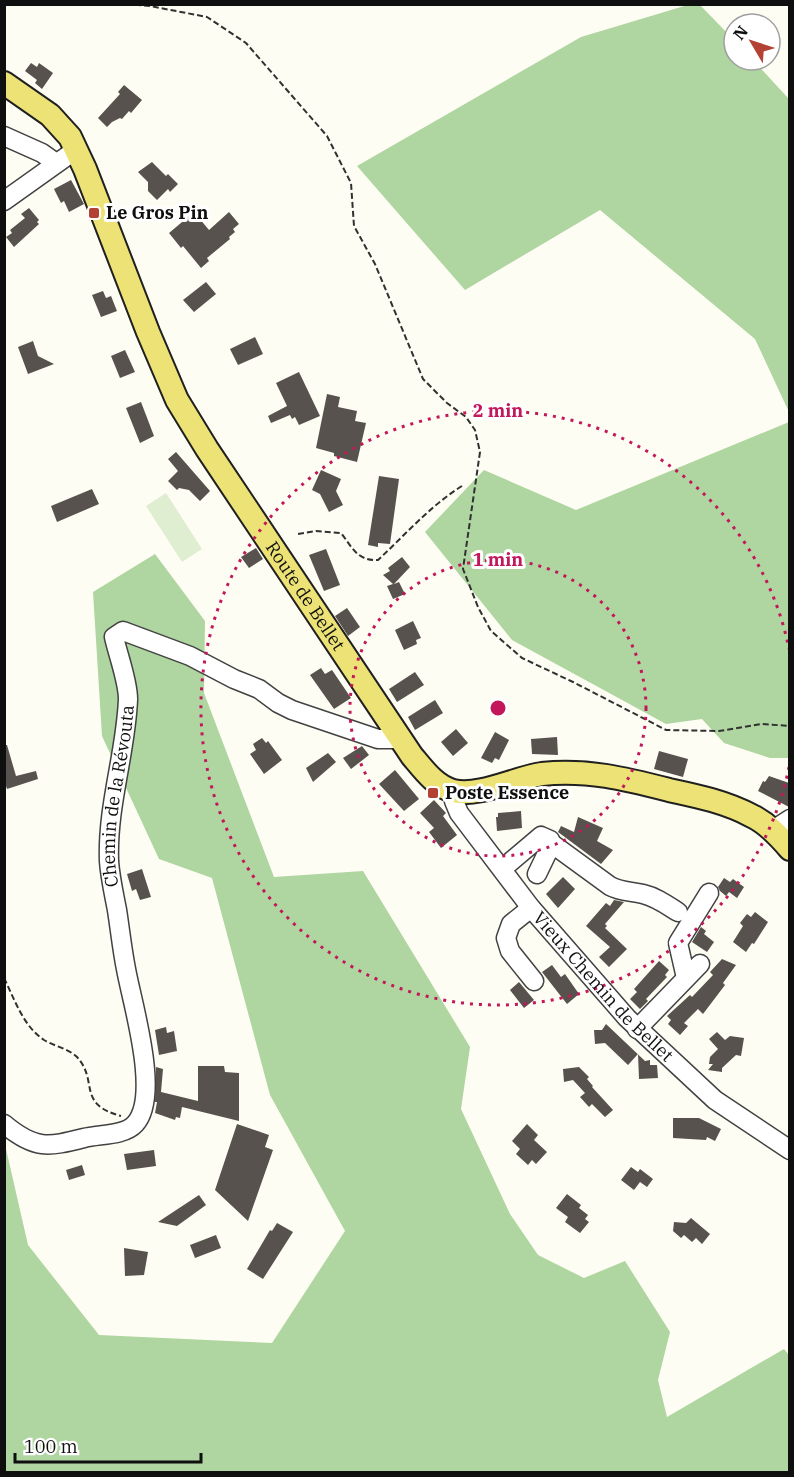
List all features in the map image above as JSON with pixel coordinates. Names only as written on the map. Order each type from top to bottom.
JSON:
[{"type":"main road","name":"Route de Bellet","points":[[4,82],[50,115],[63,127],[77,148],[148,332],[177,400],[207,449],[401,739],[424,770],[437,783],[453,791]]},
{"type":"main road","points":[[453,791],[482,790],[519,778],[558,772],[604,774],[721,803],[781,825],[789,849]]},
{"type":"street","points":[[4,135],[42,153],[56,163]]},
{"type":"street","points":[[4,201],[77,148]]},
{"type":"street","name":"Chemin de la Révouta","points":[[142,1113],[145,1080],[144,1056],[126,969],[109,863],[114,785],[122,757],[128,696],[114,637],[123,631],[190,656],[259,689],[292,710],[378,739],[401,739]]},
{"type":"street","name":"Vieux Chemin de Bellet","points":[[453,791],[453,801],[459,813],[531,908],[561,945],[637,1029],[715,1100],[789,1150]]},
{"type":"street","points":[[502,868],[541,836],[546,837],[550,843],[610,886],[619,891],[657,898],[678,912]]},
{"type":"street","points":[[537,874],[550,843]]},
{"type":"street","points":[[686,978],[678,943],[709,892]]},
{"type":"street","points":[[531,908],[511,924],[506,938],[510,951],[534,981]]},
{"type":"street","points":[[637,1029],[699,964]]},
{"type":"street","points":[[4,1124],[29,1142],[42,1145],[63,1144],[126,1131],[135,1125],[142,1113]]},
{"type":"path","points":[[126,4],[150,6],[207,17],[246,44],[327,136],[351,183],[354,226],[375,264],[423,379],[447,403],[466,417],[475,430],[480,452],[464,569],[478,607],[491,631],[522,658],[666,730],[719,731],[762,724],[789,726]]},
{"type":"path","points":[[298,534],[316,531],[341,532],[351,549],[360,557],[378,560],[404,532],[446,496],[462,486]]},
{"type":"path","points":[[4,978],[30,1028],[43,1039],[77,1057],[82,1065],[94,1102],[101,1108],[121,1116],[142,1113]]},
{"type":"green space","points":[[691,4],[700,5],[722,28],[722,72],[764,72],[789,99],[789,412],[755,339],[600,210],[465,290],[357,166],[581,37]]},
{"type":"green space","points":[[789,422],[789,758],[770,758],[724,743],[702,719],[666,724],[512,640],[425,532],[484,470],[576,510]]},
{"type":"green space","points":[[166,493],[202,549],[182,562],[146,506]]},
{"type":"green space","points":[[155,554],[205,621],[204,693],[274,877],[363,871],[470,1047],[461,1109],[510,1214],[538,1255],[584,1278],[625,1261],[670,1332],[658,1380],[667,1417],[784,1349],[789,1355],[789,1472],[5,1472],[4,1140],[28,1245],[99,1335],[272,1343],[345,1231],[270,1095],[212,878],[159,859],[102,736],[93,592]]},
{"type":"building","points":[[31,63],[37,67],[39,63],[53,73],[42,89],[35,83],[37,80],[25,71]]},
{"type":"building","points":[[124,85],[142,100],[131,113],[129,111],[122,119],[112,122],[107,127],[98,118],[120,94],[118,92]]},
{"type":"building","points":[[152,162],[178,184],[170,192],[168,189],[157,200],[148,191],[148,182],[138,172]]},
{"type":"building","points":[[71,180],[84,204],[69,212],[64,201],[61,203],[54,189]]},
{"type":"building","points":[[29,208],[39,220],[37,222],[39,224],[14,247],[6,237],[12,233],[10,230],[25,218],[21,214]]},
{"type":"building","points":[[194,212],[209,230],[229,212],[239,224],[233,229],[235,232],[229,237],[230,239],[207,258],[209,261],[201,268],[169,233]]},
{"type":"building","points":[[206,282],[216,294],[194,312],[183,300]]},
{"type":"building","points":[[103,291],[106,298],[111,296],[117,311],[101,317],[92,295]]},
{"type":"building","points":[[255,337],[263,354],[238,365],[230,349]]},
{"type":"building","points":[[33,341],[38,356],[54,364],[28,374],[18,347]]},
{"type":"building","points":[[125,350],[135,372],[120,378],[111,356]]},
{"type":"building","points":[[299,372],[320,416],[299,425],[295,417],[292,419],[290,415],[271,423],[268,416],[287,406],[276,383]]},
{"type":"building","points":[[327,394],[340,397],[338,407],[357,411],[355,421],[366,423],[357,462],[316,448]]},
{"type":"building","points":[[141,402],[154,436],[140,443],[126,408]]},
{"type":"building","points":[[176,452],[210,491],[200,501],[189,490],[179,488],[177,490],[168,481],[178,471],[168,459]]},
{"type":"building","points":[[321,470],[341,479],[336,491],[343,505],[329,512],[320,494],[312,490]]},
{"type":"building","points":[[379,476],[399,479],[390,544],[378,543],[378,547],[368,545]]},
{"type":"building","points":[[92,489],[99,504],[57,522],[51,506]]},
{"type":"building","points":[[256,548],[263,559],[249,568],[241,557]]},
{"type":"building","points":[[326,549],[340,585],[324,591],[309,555]]},
{"type":"building","points":[[402,557],[410,567],[394,584],[399,582],[405,594],[393,599],[387,586],[393,584],[383,575],[390,571],[388,568]]},
{"type":"building","points":[[347,608],[360,627],[348,636],[335,616]]},
{"type":"building","points":[[413,621],[421,638],[416,640],[417,644],[404,650],[395,630]]},
{"type":"building","points":[[321,668],[325,674],[332,670],[351,698],[334,709],[310,675]]},
{"type":"building","points":[[415,672],[424,685],[397,702],[389,689]]},
{"type":"building","points":[[435,700],[443,713],[415,730],[408,717]]},
{"type":"building","points":[[456,729],[468,743],[453,756],[441,742]]},
{"type":"building","points":[[495,732],[509,740],[499,760],[495,758],[492,763],[481,758]]},
{"type":"building","points":[[557,737],[558,755],[532,754],[531,739]]},
{"type":"building","points":[[262,738],[266,743],[268,741],[282,760],[264,774],[250,754],[256,750],[253,744]]},
{"type":"building","points":[[4,745],[7,745],[16,776],[36,771],[38,779],[7,789],[4,780]]},
{"type":"building","points":[[362,746],[369,755],[351,769],[343,758]]},
{"type":"building","points":[[659,751],[688,759],[683,777],[654,769]]},
{"type":"building","points":[[328,753],[336,762],[313,782],[306,768]]},
{"type":"building","points":[[395,770],[419,799],[404,811],[379,784]]},
{"type":"building","points":[[769,776],[789,783],[789,807],[758,791],[763,781],[765,782]]},
{"type":"building","points":[[434,800],[446,813],[443,816],[457,835],[441,848],[429,832],[434,828],[420,813]]},
{"type":"building","points":[[521,811],[522,828],[497,831],[498,813]]},
{"type":"building","points":[[578,817],[603,828],[597,841],[613,850],[601,864],[558,832],[561,826],[574,832]]},
{"type":"building","points":[[142,869],[151,897],[140,900],[136,889],[132,891],[127,874]]},
{"type":"building","points":[[563,877],[575,889],[558,908],[546,894]]},
{"type":"building","points":[[724,878],[730,882],[733,879],[744,887],[737,898],[729,892],[726,896],[720,891],[718,887]]},
{"type":"building","points":[[614,900],[624,902],[605,924],[607,926],[605,928],[627,949],[609,967],[599,957],[610,947],[586,926],[606,903],[610,906]]},
{"type":"building","points":[[755,912],[768,922],[746,952],[733,942],[743,926],[740,923],[747,914],[751,917]]},
{"type":"building","points":[[701,927],[706,931],[704,934],[714,942],[707,952],[692,942]]},
{"type":"building","points":[[722,959],[736,965],[723,983],[725,985],[703,1014],[698,1009],[684,1023],[688,1026],[680,1035],[668,1024],[671,1020],[667,1016],[690,995],[692,997],[713,975],[710,972]]},
{"type":"building","points":[[659,961],[669,970],[665,975],[667,977],[646,999],[648,1001],[640,1009],[630,999],[637,992],[634,989]]},
{"type":"building","points":[[552,965],[561,977],[565,974],[579,994],[567,1004],[542,972]]},
{"type":"building","points":[[519,982],[534,1000],[524,1008],[510,990]]},
{"type":"building","points":[[606,1024],[638,1054],[628,1065],[605,1043],[595,1044],[594,1030],[602,1030]]},
{"type":"building","points":[[166,1027],[167,1033],[174,1031],[177,1051],[159,1055],[155,1030]]},
{"type":"building","points":[[717,1032],[725,1040],[730,1036],[744,1038],[741,1056],[736,1055],[722,1068],[722,1072],[708,1070],[713,1064],[709,1064],[710,1057],[718,1049],[709,1039]]},
{"type":"building","points":[[638,1054],[645,1061],[650,1060],[650,1065],[657,1065],[658,1078],[639,1079]]},
{"type":"building","points":[[198,1066],[224,1066],[225,1072],[239,1073],[239,1121],[182,1107],[180,1118],[176,1117],[175,1120],[155,1113],[156,1067],[163,1069],[161,1092],[198,1101]]},
{"type":"building","points":[[579,1067],[589,1077],[587,1079],[592,1087],[613,1110],[605,1117],[592,1104],[589,1107],[580,1097],[585,1093],[573,1080],[564,1082],[563,1069]]},
{"type":"building","points":[[673,1118],[699,1118],[721,1129],[715,1141],[707,1137],[706,1140],[673,1138]]},
{"type":"building","points":[[237,1124],[269,1135],[265,1147],[273,1150],[248,1221],[215,1190]]},
{"type":"building","points":[[527,1124],[538,1135],[534,1140],[547,1152],[536,1164],[532,1160],[528,1165],[516,1154],[520,1149],[512,1141]]},
{"type":"building","points":[[154,1150],[156,1166],[127,1170],[124,1154]]},
{"type":"building","points":[[82,1165],[85,1175],[69,1180],[66,1170]]},
{"type":"building","points":[[631,1167],[638,1172],[640,1169],[653,1179],[647,1187],[640,1182],[634,1190],[621,1180]]},
{"type":"building","points":[[567,1194],[581,1205],[579,1208],[588,1215],[585,1219],[589,1222],[580,1233],[565,1222],[568,1217],[556,1208]]},
{"type":"building","points":[[199,1195],[206,1205],[177,1226],[158,1222]]},
{"type":"building","points":[[691,1218],[710,1234],[702,1244],[696,1238],[692,1242],[684,1235],[681,1238],[673,1231],[674,1222],[686,1223]]},
{"type":"building","points":[[277,1223],[293,1232],[263,1279],[247,1269],[270,1230],[272,1231]]},
{"type":"building","points":[[216,1235],[221,1248],[195,1258],[190,1245]]},
{"type":"building","points":[[124,1248],[148,1252],[144,1275],[125,1276]]},
{"type":"place","name":"Le Gros Pin","points":[[94,213]]},
{"type":"place","name":"Poste Essence","points":[[433,793]]}]
